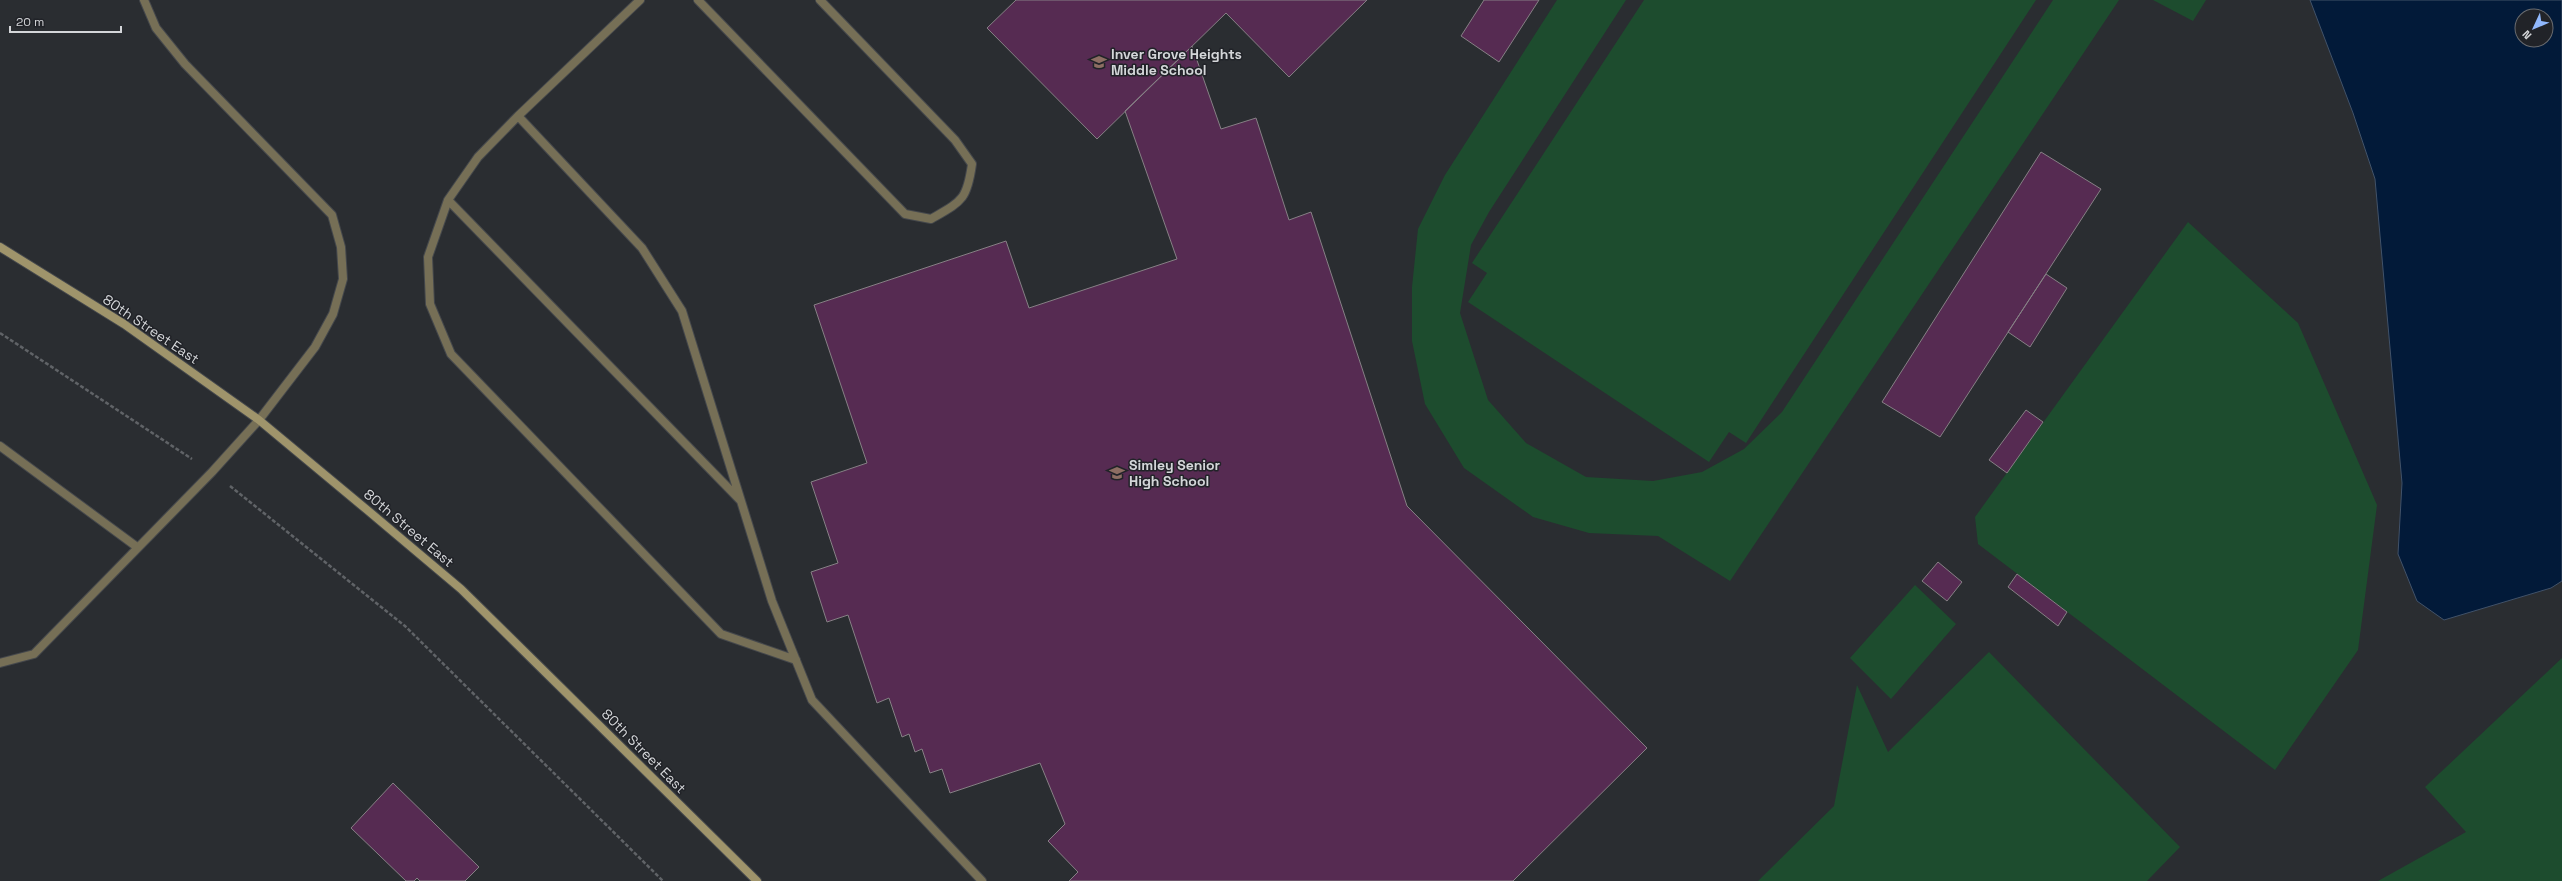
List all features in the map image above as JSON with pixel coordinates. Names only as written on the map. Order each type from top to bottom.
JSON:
[{"type":"street","name":"80th Street East","points":[[0,247],[124,324],[259,420],[461,589],[757,881]]},
{"type":"lane","points":[[0,663],[34,654],[212,472],[259,420],[315,347],[333,314],[343,279],[341,247],[332,216],[185,64],[156,28],[144,0]]},
{"type":"lane","points":[[640,0],[518,116],[478,157],[448,200],[428,257],[430,304],[451,354],[721,634],[796,660]]},
{"type":"lane","points":[[698,0],[905,214],[931,219],[956,204],[969,189],[972,164],[955,140],[820,0]]},
{"type":"lane","points":[[518,116],[642,248],[682,311],[772,601],[812,700],[982,881]]},
{"type":"lane","points":[[448,200],[742,502]]},
{"type":"lane","points":[[0,446],[137,547]]},
{"type":"path","points":[[0,333],[212,472],[405,626],[663,881]]},
{"type":"green space","points":[[1557,0],[1626,0],[1489,212],[1471,245],[1460,313],[1488,400],[1526,443],[1586,477],[1653,481],[1702,472],[1744,449],[1782,412],[2053,0],[2119,0],[1730,581],[1658,536],[1589,533],[1533,517],[1464,468],[1425,404],[1412,341],[1412,287],[1418,229],[1445,175]]},
{"type":"green space","points":[[1644,0],[2036,0],[1746,443],[1729,432],[1709,462],[1468,302],[1487,273],[1472,263]]},
{"type":"green space","points":[[2153,0],[2206,0],[2193,21]]},
{"type":"green space","points":[[2188,222],[2298,323],[2377,505],[2358,650],[2275,770],[1978,544],[1975,517]]},
{"type":"green space","points":[[1915,585],[1956,624],[1891,699],[1850,658]]},
{"type":"green space","points":[[1989,652],[2180,847],[2147,881],[1758,881],[1834,806],[1857,685],[1888,752]]},
{"type":"green space","points":[[2562,658],[2562,881],[2378,881],[2466,832],[2425,787]]},
{"type":"water","points":[[2310,0],[2562,0],[2562,581],[2551,588],[2444,620],[2417,601],[2398,554],[2402,483],[2375,179],[2353,113]]},
{"type":"building","name":"Inver Grove Heights Middle School","points":[[1016,0],[1367,0],[1289,77],[1226,13],[1097,139],[987,28]]},
{"type":"building","points":[[1484,0],[1539,0],[1499,62],[1461,36]]},
{"type":"building","name":"Simley Senior High School","points":[[1192,46],[1221,129],[1256,118],[1289,220],[1311,212],[1407,506],[1647,748],[1513,881],[1069,881],[1078,872],[1048,841],[1065,824],[1040,763],[950,793],[942,769],[930,773],[922,749],[915,752],[909,734],[902,737],[889,698],[877,703],[848,615],[827,622],[811,572],[838,563],[811,482],[867,463],[814,305],[1006,241],[1029,308],[1177,259],[1125,111]]},
{"type":"building","points":[[2041,152],[2101,189],[1940,437],[1882,402]]},
{"type":"building","points":[[2046,274],[2067,288],[2030,347],[2008,332]]},
{"type":"building","points":[[2026,410],[2043,422],[2007,473],[1989,460]]},
{"type":"building","points":[[1938,562],[1962,582],[1947,601],[1922,581]]},
{"type":"building","points":[[2017,574],[2067,612],[2058,626],[2008,587]]},
{"type":"building","points":[[393,783],[479,867],[465,881],[420,881],[417,878],[414,881],[406,881],[351,828]]},
{"type":"place","name":"Inver Grove Heights Middle School","points":[[1099,62]]},
{"type":"place","name":"Simley Senior High School","points":[[1117,473]]}]
